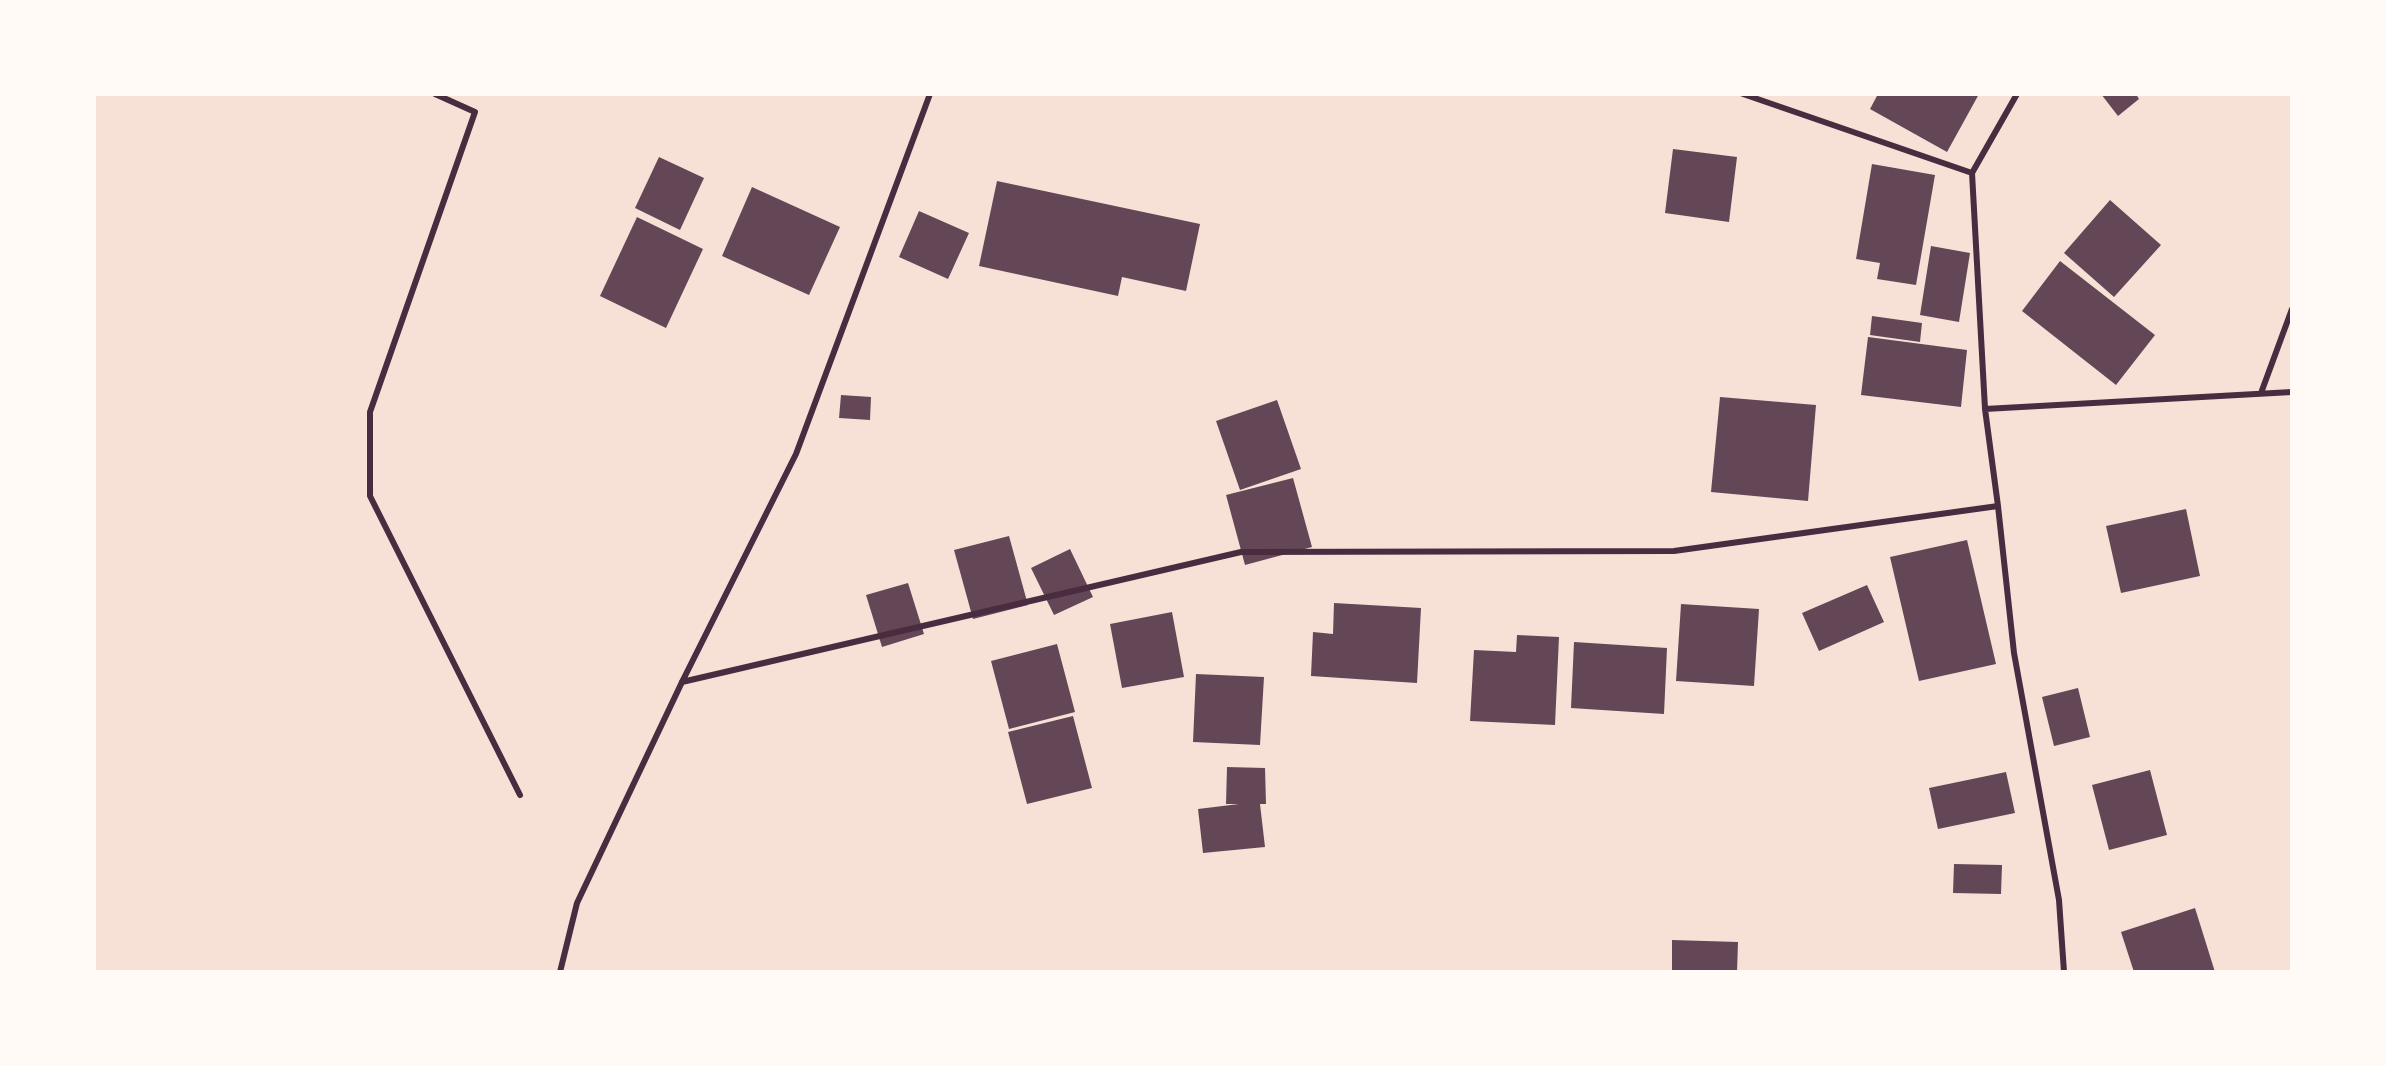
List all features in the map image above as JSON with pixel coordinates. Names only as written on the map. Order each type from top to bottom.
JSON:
[{"type":"street","points":[[435,94],[475,112],[370,412],[370,496],[520,795]]},
{"type":"street","points":[[560,972],[577,903],[682,682],[796,454],[930,94]]},
{"type":"street","points":[[1743,94],[1972,173]]},
{"type":"street","points":[[2017,94],[1972,173],[1985,409],[2014,654],[2060,900],[2064,972]]},
{"type":"street","points":[[2261,393],[2292,309]]},
{"type":"street","points":[[1985,409],[2292,392]]},
{"type":"street","points":[[682,682],[1242,552],[1674,551],[1998,506]]},
{"type":"building","points":[[1878,94],[1979,94],[1947,152],[1870,109]]},
{"type":"building","points":[[2101,94],[2136,94],[2139,99],[2118,116]]},
{"type":"building","points":[[1673,149],[1737,157],[1729,222],[1665,213]]},
{"type":"building","points":[[659,157],[704,178],[680,230],[635,208]]},
{"type":"building","points":[[1872,164],[1935,175],[1916,285],[1877,279],[1880,263],[1856,259]]},
{"type":"building","points":[[997,181],[1200,224],[1186,291],[1122,277],[1118,296],[979,266]]},
{"type":"building","points":[[752,187],[840,227],[809,295],[722,256]]},
{"type":"building","points":[[2110,200],[2161,245],[2114,297],[2064,253]]},
{"type":"building","points":[[919,211],[969,233],[948,279],[899,257]]},
{"type":"building","points":[[637,217],[703,249],[666,328],[600,296]]},
{"type":"building","points":[[1931,246],[1970,253],[1959,322],[1920,315]]},
{"type":"building","points":[[2060,261],[2155,335],[2116,385],[2022,311]]},
{"type":"building","points":[[1872,316],[1922,323],[1920,342],[1870,335]]},
{"type":"building","points":[[1868,337],[1967,350],[1961,407],[1861,395]]},
{"type":"building","points":[[841,395],[871,397],[870,420],[839,418]]},
{"type":"building","points":[[1720,397],[1816,405],[1808,501],[1711,492]]},
{"type":"building","points":[[1277,400],[1301,469],[1240,490],[1216,421]]},
{"type":"building","points":[[1293,478],[1312,547],[1245,565],[1226,495]]},
{"type":"building","points":[[2186,509],[2200,576],[2121,593],[2106,526]]},
{"type":"building","points":[[1009,536],[1028,605],[973,619],[954,550]]},
{"type":"building","points":[[1967,540],[1996,664],[1919,681],[1890,557]]},
{"type":"building","points":[[1070,549],[1093,597],[1054,615],[1031,568]]},
{"type":"building","points":[[908,583],[924,634],[882,647],[866,595]]},
{"type":"building","points":[[1867,585],[1884,622],[1819,651],[1802,613]]},
{"type":"building","points":[[1334,603],[1421,608],[1417,683],[1311,676],[1313,632],[1333,634]]},
{"type":"building","points":[[1681,604],[1759,609],[1754,686],[1676,681]]},
{"type":"building","points":[[1172,612],[1184,677],[1122,688],[1110,624]]},
{"type":"building","points":[[1517,635],[1559,637],[1555,725],[1470,721],[1474,650],[1516,652]]},
{"type":"building","points":[[1574,642],[1667,648],[1664,714],[1571,708]]},
{"type":"building","points":[[1057,644],[1075,712],[1009,729],[991,661]]},
{"type":"building","points":[[1196,674],[1264,677],[1260,745],[1193,742]]},
{"type":"building","points":[[2078,688],[2090,737],[2054,746],[2042,697]]},
{"type":"building","points":[[1073,716],[1092,788],[1027,804],[1008,732]]},
{"type":"building","points":[[1227,767],[1265,768],[1266,804],[1260,804],[1265,847],[1203,853],[1198,809],[1239,804],[1226,804]]},
{"type":"building","points":[[2150,770],[2167,835],[2109,850],[2092,785]]},
{"type":"building","points":[[2006,772],[2015,813],[1938,829],[1929,788]]},
{"type":"building","points":[[1954,864],[2002,865],[2001,894],[1953,893]]},
{"type":"building","points":[[2195,908],[2215,972],[2134,972],[2121,932]]},
{"type":"building","points":[[1672,940],[1738,942],[1737,972],[1672,972]]}]
